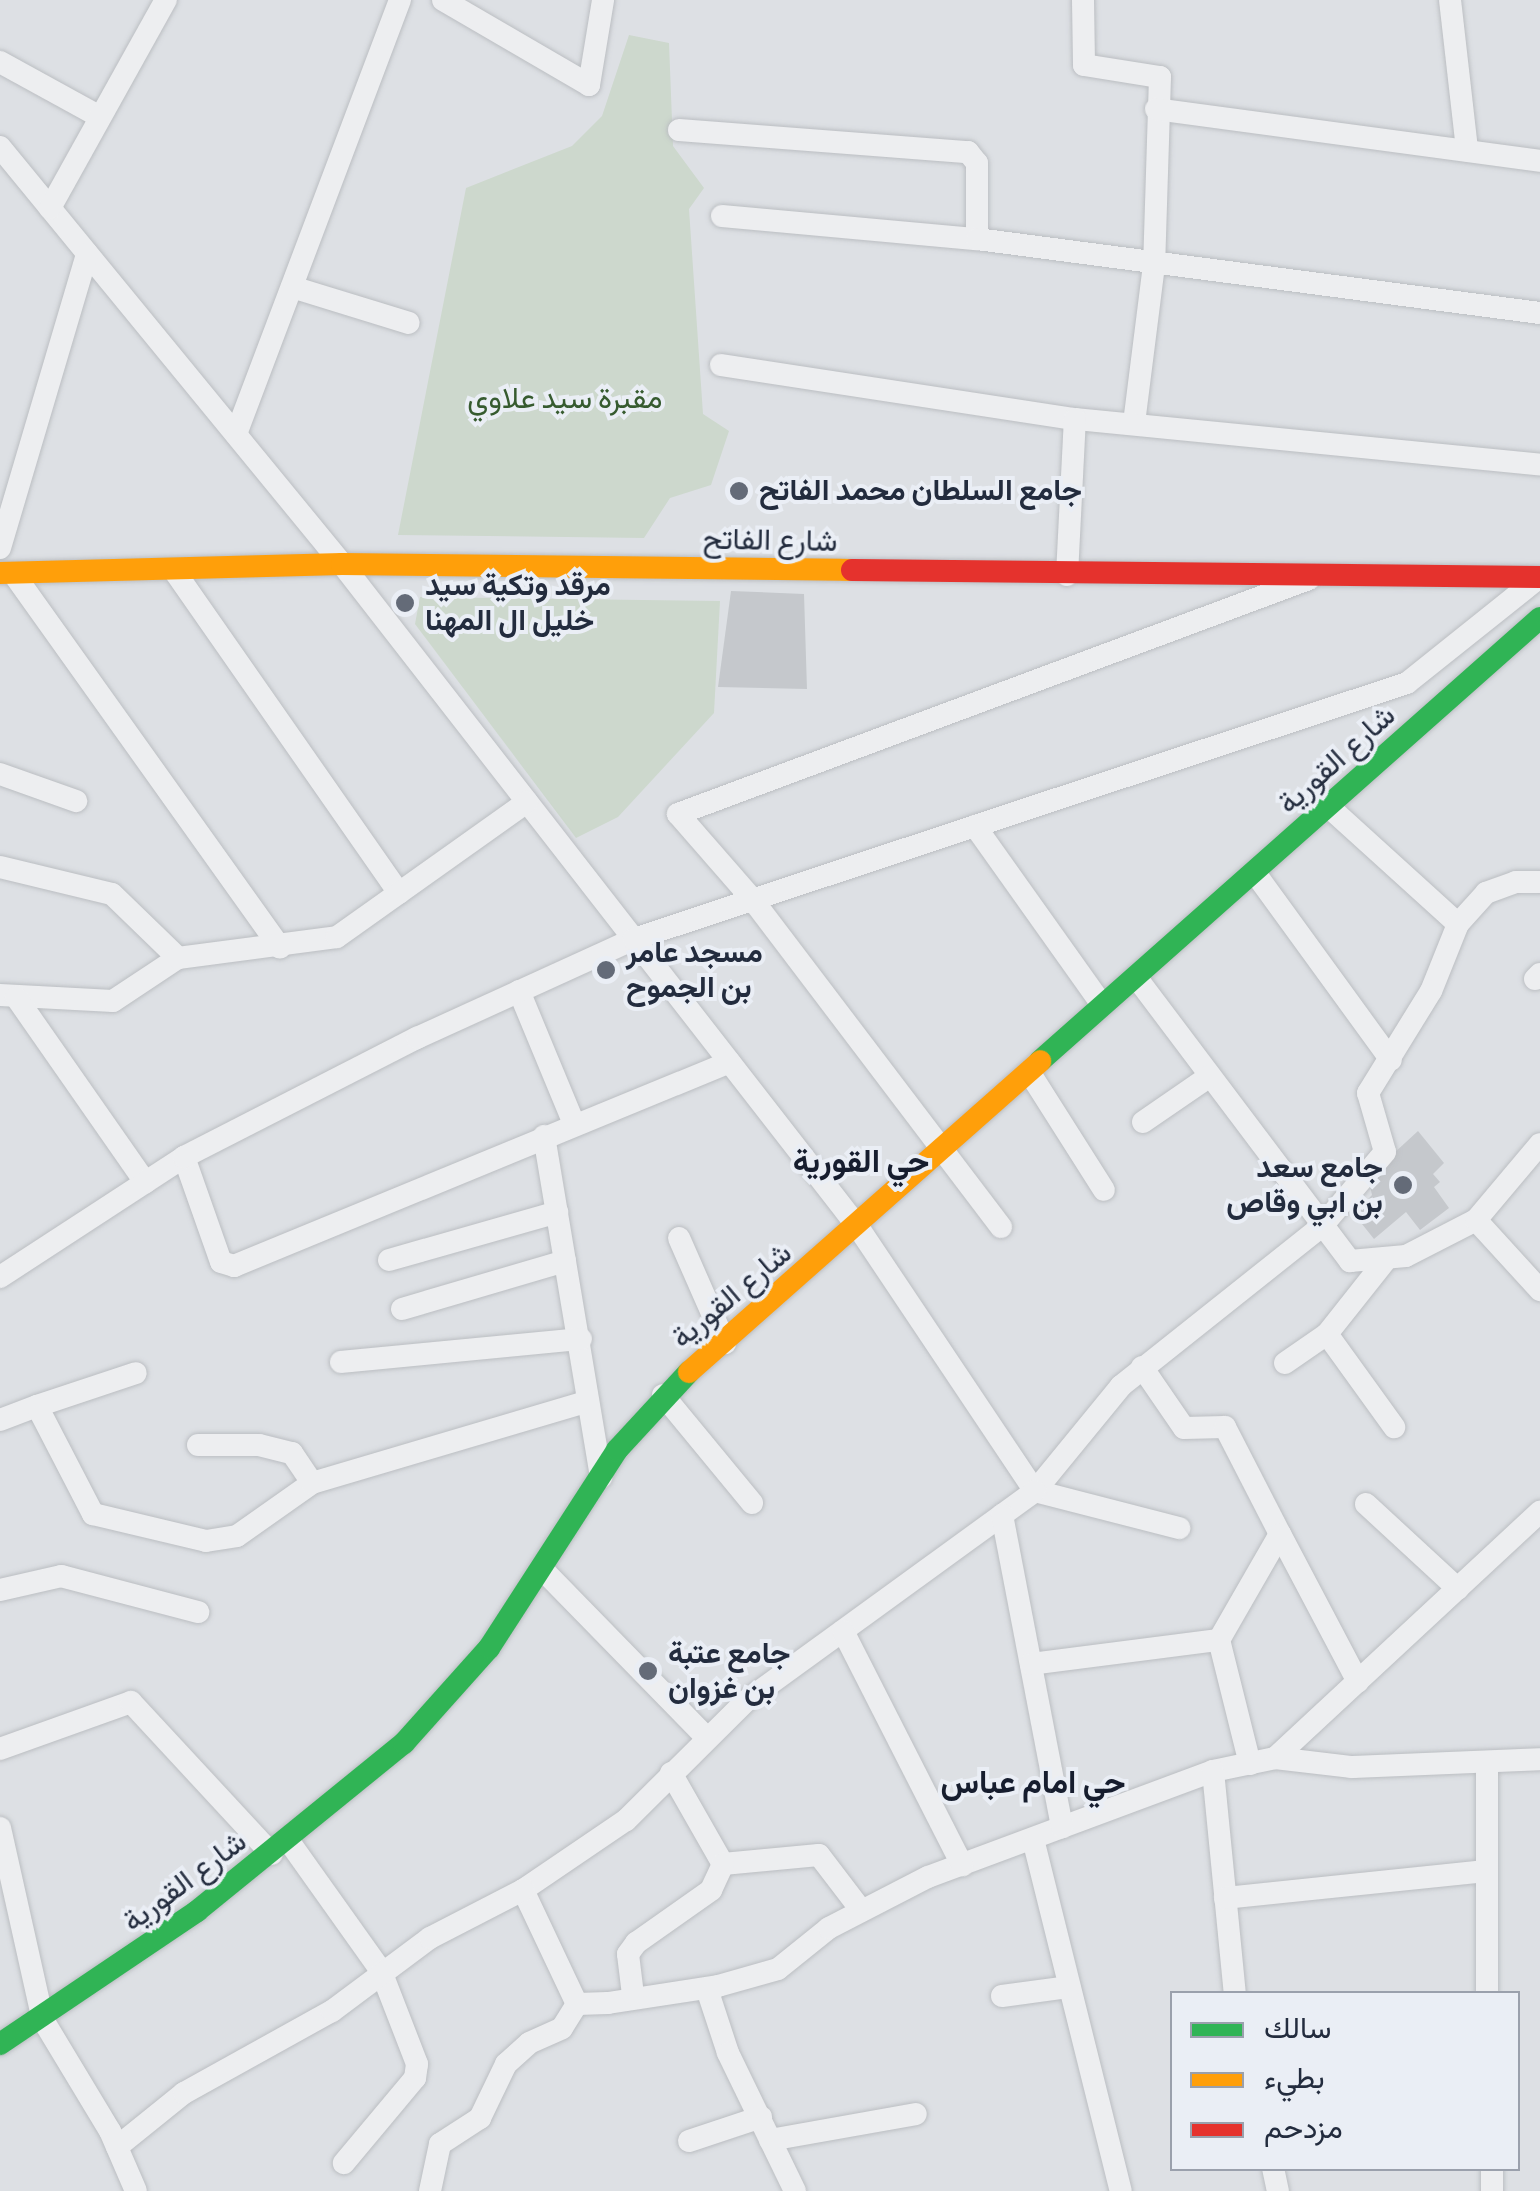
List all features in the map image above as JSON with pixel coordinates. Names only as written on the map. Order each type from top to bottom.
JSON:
[{"type":"street","points":[[50,208],[166,0]]},
{"type":"street","points":[[236,434],[400,0]]},
{"type":"street","points":[[443,0],[588,86],[603,0]]},
{"type":"street","points":[[1083,0],[1084,65],[1160,77],[1154,265],[1134,424]]},
{"type":"street","points":[[1450,0],[1467,150]]},
{"type":"street","points":[[0,62],[100,117]]},
{"type":"street","points":[[1156,109],[1540,161]]},
{"type":"street","points":[[678,130],[968,152],[977,162],[977,240]]},
{"type":"street","points":[[0,148],[342,564],[858,1227],[1035,1491],[1180,1528]]},
{"type":"street","points":[[722,216],[977,240],[1540,313]]},
{"type":"street","points":[[0,548],[87,254]]},
{"type":"street","points":[[292,287],[409,323]]},
{"type":"street","points":[[721,365],[1076,419],[1540,465]]},
{"type":"street","points":[[1067,575],[1076,419]]},
{"type":"street","name":"شارع الفاتح","points":[[7,573],[342,564],[1309,579],[1540,577]]},
{"type":"street","points":[[173,569],[399,892]]},
{"type":"street","points":[[7,573],[280,948]]},
{"type":"street","points":[[0,1277],[184,1157],[634,939],[1407,683],[1540,577]]},
{"type":"street","points":[[1001,1227],[752,900],[678,814],[1309,579]]},
{"type":"street","name":"شارع القورية","points":[[0,2044],[43,2020],[280,1847],[434,1713],[489,1648],[601,1476],[663,1394],[942,1153],[1031,1074],[1101,1003],[1255,873],[1540,618]]},
{"type":"street","points":[[1407,683],[1422,724]]},
{"type":"street","points":[[0,774],[76,800]]},
{"type":"street","points":[[8,996],[113,1001],[178,958],[280,948],[337,937],[527,802]]},
{"type":"street","points":[[1329,807],[1458,924]]},
{"type":"street","points":[[976,826],[1101,1003]]},
{"type":"street","points":[[0,867],[112,894],[178,958]]},
{"type":"street","points":[[1255,873],[1391,1060]]},
{"type":"street","points":[[116,2147],[184,2093],[332,2011],[381,1971],[523,1890],[612,1832],[707,1738],[843,1631],[1035,1491],[1142,1367],[1322,1226],[1385,1152],[1367,1098],[1391,1060],[1458,924],[1486,893],[1516,882],[1540,884]]},
{"type":"street","points":[[1136,976],[1350,1261],[1384,1262],[1437,1244],[1476,1220],[1540,1144]]},
{"type":"street","points":[[519,992],[574,1124]]},
{"type":"street","points":[[8,996],[145,1182]]},
{"type":"street","points":[[184,1157],[221,1262],[234,1266],[730,1062]]},
{"type":"street","points":[[1031,1074],[1104,1190]]},
{"type":"street","points":[[1143,1122],[1210,1076]]},
{"type":"street","points":[[544,1136],[601,1476]]},
{"type":"street","points":[[389,1260],[557,1212]]},
{"type":"street","points":[[1476,1220],[1540,1290]]},
{"type":"street","points":[[679,1238],[725,1343]]},
{"type":"street","points":[[402,1309],[565,1261]]},
{"type":"street","points":[[1285,1363],[1326,1334],[1384,1262]]},
{"type":"street","points":[[1326,1334],[1394,1427]]},
{"type":"street","points":[[341,1362],[581,1339]]},
{"type":"street","points":[[1142,1367],[1184,1428],[1225,1427],[1358,1682]]},
{"type":"street","points":[[0,1420],[136,1373]]},
{"type":"street","points":[[663,1394],[752,1503]]},
{"type":"street","points":[[37,1406],[80,1500],[93,1514],[206,1541],[237,1536],[312,1483],[588,1400]]},
{"type":"street","points":[[198,1444],[259,1444],[292,1453],[312,1483]]},
{"type":"street","points":[[1366,1504],[1458,1589]]},
{"type":"street","points":[[1275,1758],[1540,1512]]},
{"type":"street","points":[[1002,1515],[1062,1828]]},
{"type":"street","points":[[1250,1764],[1219,1640],[1280,1534]]},
{"type":"street","points":[[542,1569],[707,1738]]},
{"type":"street","points":[[0,1590],[61,1576],[198,1612]]},
{"type":"street","points":[[843,1631],[962,1865]]},
{"type":"street","points":[[1031,1664],[1219,1640]]},
{"type":"street","points":[[0,1749],[131,1702],[280,1847],[381,1971],[419,2073],[344,2163]]},
{"type":"street","points":[[430,2191],[440,2144],[480,2118],[506,2064],[529,2043],[562,2028],[577,2004],[707,1988],[778,1969],[861,1910],[962,1865],[1213,1772],[1275,1758],[1352,1767],[1540,1759]]},
{"type":"street","points":[[1486,1991],[1487,1762]]},
{"type":"street","points":[[1213,1772],[1235,1991]]},
{"type":"street","points":[[671,1773],[723,1864]]},
{"type":"street","points":[[0,1828],[10,1922],[43,2020],[116,2147],[136,2191]]},
{"type":"street","points":[[1033,1839],[1121,2191]]},
{"type":"street","points":[[723,1864],[819,1855],[861,1910]]},
{"type":"street","points":[[633,1995],[628,1954],[636,1943],[712,1890],[723,1864]]},
{"type":"street","points":[[1225,1898],[1485,1871]]},
{"type":"street","points":[[523,1890],[577,2004]]},
{"type":"street","points":[[707,1988],[728,2053],[795,2191]]},
{"type":"street","points":[[1002,1996],[1069,1988]]},
{"type":"street","points":[[689,2141],[916,2114]]},
{"type":"green space","name":"مقبرة سيد علاوي","points":[[629,35],[669,43],[673,146],[704,188],[689,209],[703,414],[729,431],[711,485],[670,498],[644,538],[398,535],[466,188],[572,146],[602,116]]},
{"type":"green space","points":[[420,597],[720,601],[714,713],[618,817],[576,838],[415,624]]},
{"type":"building","points":[[731,591],[804,594],[807,689],[718,687]]},
{"type":"building","name":"جامع سعد بن ابي وقاص","points":[[1418,1131],[1444,1163],[1433,1174],[1440,1182],[1434,1187],[1449,1208],[1420,1230],[1406,1212],[1374,1239],[1354,1214],[1372,1195],[1368,1177]]},
{"type":"traffic: fast","points":[[1040,1061],[1540,618]]},
{"type":"traffic: fast","points":[[0,2044],[197,1911],[404,1743],[489,1648],[617,1450],[689,1372]]},
{"type":"traffic: slow","points":[[0,573],[342,564],[852,570]]},
{"type":"traffic: slow","points":[[689,1372],[1040,1061]]},
{"type":"traffic: jam","points":[[852,570],[1540,577]]},
{"type":"place","name":"جامع السلطان محمد الفاتح","points":[[739,491]]},
{"type":"place","name":"مرقد وتكية سيد خليل ال المهنا","points":[[405,603]]},
{"type":"place","name":"مسجد عامر بن الجموح","points":[[606,970]]},
{"type":"place","name":"جامع سعد بن ابي وقاص","points":[[1403,1185]]},
{"type":"place","name":"جامع عتبة بن غزوان","points":[[648,1671]]},
{"type":"district","name":"حي القورية","points":[[861,1162]]},
{"type":"district","name":"حي امام عباس","points":[[1033,1783]]}]
